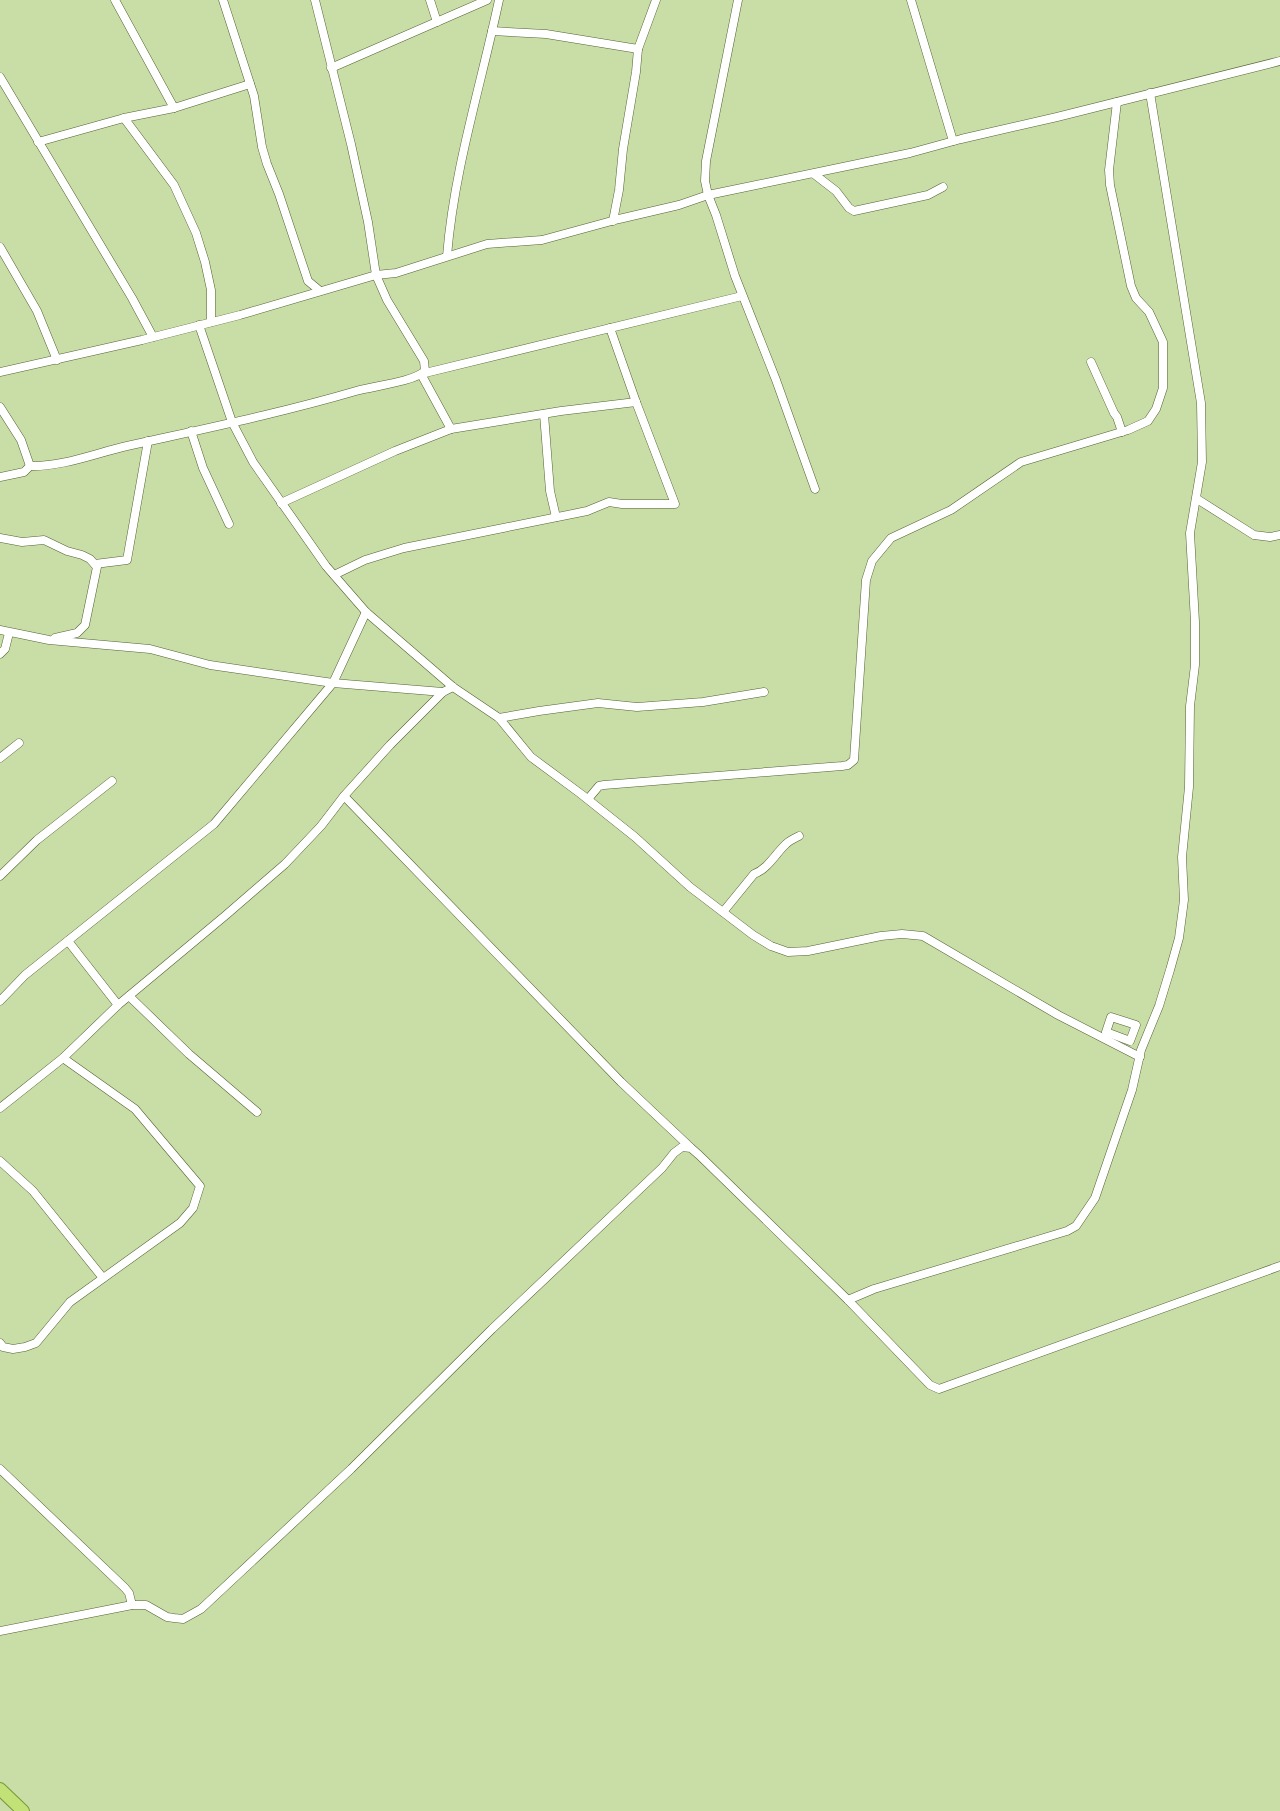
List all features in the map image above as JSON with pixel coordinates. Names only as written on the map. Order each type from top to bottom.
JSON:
[{"type":"highway","points":[[0,1789],[23,1811]]},
{"type":"street","points":[[115,0],[174,108]]},
{"type":"street","points":[[223,0],[254,96],[264,156],[308,281],[320,290]]},
{"type":"street","points":[[315,0],[368,222],[376,275],[387,300],[424,361],[426,368],[421,374]]},
{"type":"street","points":[[430,0],[437,22]]},
{"type":"street","points":[[332,68],[487,0]]},
{"type":"street","points":[[448,256],[449,229],[457,183],[499,0]]},
{"type":"street","points":[[613,220],[619,190],[623,148],[638,49],[656,0]]},
{"type":"street","points":[[738,0],[706,161],[705,181],[742,296],[776,380],[815,489]]},
{"type":"street","points":[[911,0],[953,141]]},
{"type":"street","points":[[492,31],[553,35],[638,49]]},
{"type":"street","points":[[0,372],[240,315],[320,290],[353,283],[376,275],[396,273],[486,244],[542,240],[613,220],[679,205],[708,194],[910,154],[953,141],[993,133],[1280,61]]},
{"type":"street","points":[[0,77],[132,298],[153,337]]},
{"type":"street","points":[[38,142],[124,118],[174,108],[250,84]]},
{"type":"street","points":[[848,1300],[874,1289],[1067,1231],[1076,1226],[1095,1198],[1132,1090],[1140,1057],[1159,1006],[1180,938],[1184,900],[1182,857],[1190,787],[1188,762],[1194,665],[1195,622],[1190,533],[1202,462],[1201,403],[1150,93]]},
{"type":"street","points":[[588,799],[599,786],[604,785],[848,765],[854,760],[866,580],[872,561],[881,547],[891,538],[951,510],[1021,462],[1122,432],[1148,421],[1156,409],[1162,388],[1163,342],[1150,312],[1136,298],[1131,286],[1110,185],[1109,170],[1117,102]]},
{"type":"street","points":[[124,118],[174,185],[196,233],[206,262],[211,290],[211,322]]},
{"type":"street","points":[[814,174],[836,191],[849,208],[854,211],[928,195],[943,187]]},
{"type":"street","points":[[0,247],[37,311],[57,360]]},
{"type":"street","points":[[304,296],[308,281]]},
{"type":"street","points":[[0,477],[24,472],[30,466],[52,464],[306,406],[361,389],[742,296]]},
{"type":"street","points":[[199,325],[232,422],[252,462],[334,575],[366,612],[453,687],[499,718],[530,757],[635,836],[690,886],[723,912],[753,935],[771,946],[788,952],[808,951],[880,936],[902,934],[923,936],[1058,1015],[1140,1057]]},
{"type":"street","points":[[334,575],[365,560],[404,548],[587,511],[609,502],[622,504],[675,504],[610,328]]},
{"type":"street","points":[[1091,362],[1117,417],[1122,432]]},
{"type":"street","points":[[421,374],[451,429]]},
{"type":"street","points":[[281,503],[395,451],[451,429],[636,402]]},
{"type":"street","points":[[0,407],[21,440],[30,466]]},
{"type":"street","points":[[544,414],[550,490],[556,517]]},
{"type":"street","points":[[191,431],[203,468],[229,524]]},
{"type":"street","points":[[95,564],[127,560],[148,441]]},
{"type":"street","points":[[1197,499],[1254,536],[1270,537],[1280,535]]},
{"type":"street","points":[[0,538],[22,542],[44,540],[90,559],[97,567],[85,625],[77,633],[46,640]]},
{"type":"street","points":[[0,1002],[25,975],[214,824],[333,684],[366,612]]},
{"type":"street","points":[[0,630],[46,640],[150,649],[210,664],[333,684],[443,692]]},
{"type":"street","points":[[0,654],[5,649],[9,633]]},
{"type":"street","points":[[0,1108],[63,1058],[118,1004],[285,864],[321,826],[344,796],[390,745],[443,692],[453,687]]},
{"type":"street","points":[[499,718],[598,704],[646,706],[703,702],[764,692]]},
{"type":"street","points":[[0,758],[19,743]]},
{"type":"street","points":[[0,876],[37,840],[112,781]]},
{"type":"street","points":[[344,796],[621,1082],[848,1300],[930,1385],[943,1389],[1280,1266]]},
{"type":"street","points":[[723,912],[754,874],[774,858],[788,842],[800,836]]},
{"type":"street","points":[[68,941],[118,1004]]},
{"type":"street","points":[[129,996],[189,1054],[257,1112]]},
{"type":"street","points":[[0,1343],[3,1347],[12,1349],[36,1343],[70,1302],[180,1223],[193,1208],[200,1186],[135,1109],[63,1058]]},
{"type":"street","points":[[0,1631],[132,1604],[146,1605],[167,1617],[183,1619],[201,1609],[351,1469],[492,1329],[662,1168],[674,1153],[682,1147],[691,1148]]},
{"type":"street","points":[[0,1161],[33,1191],[103,1278]]},
{"type":"street","points":[[0,1469],[129,1592],[132,1604]]}]
